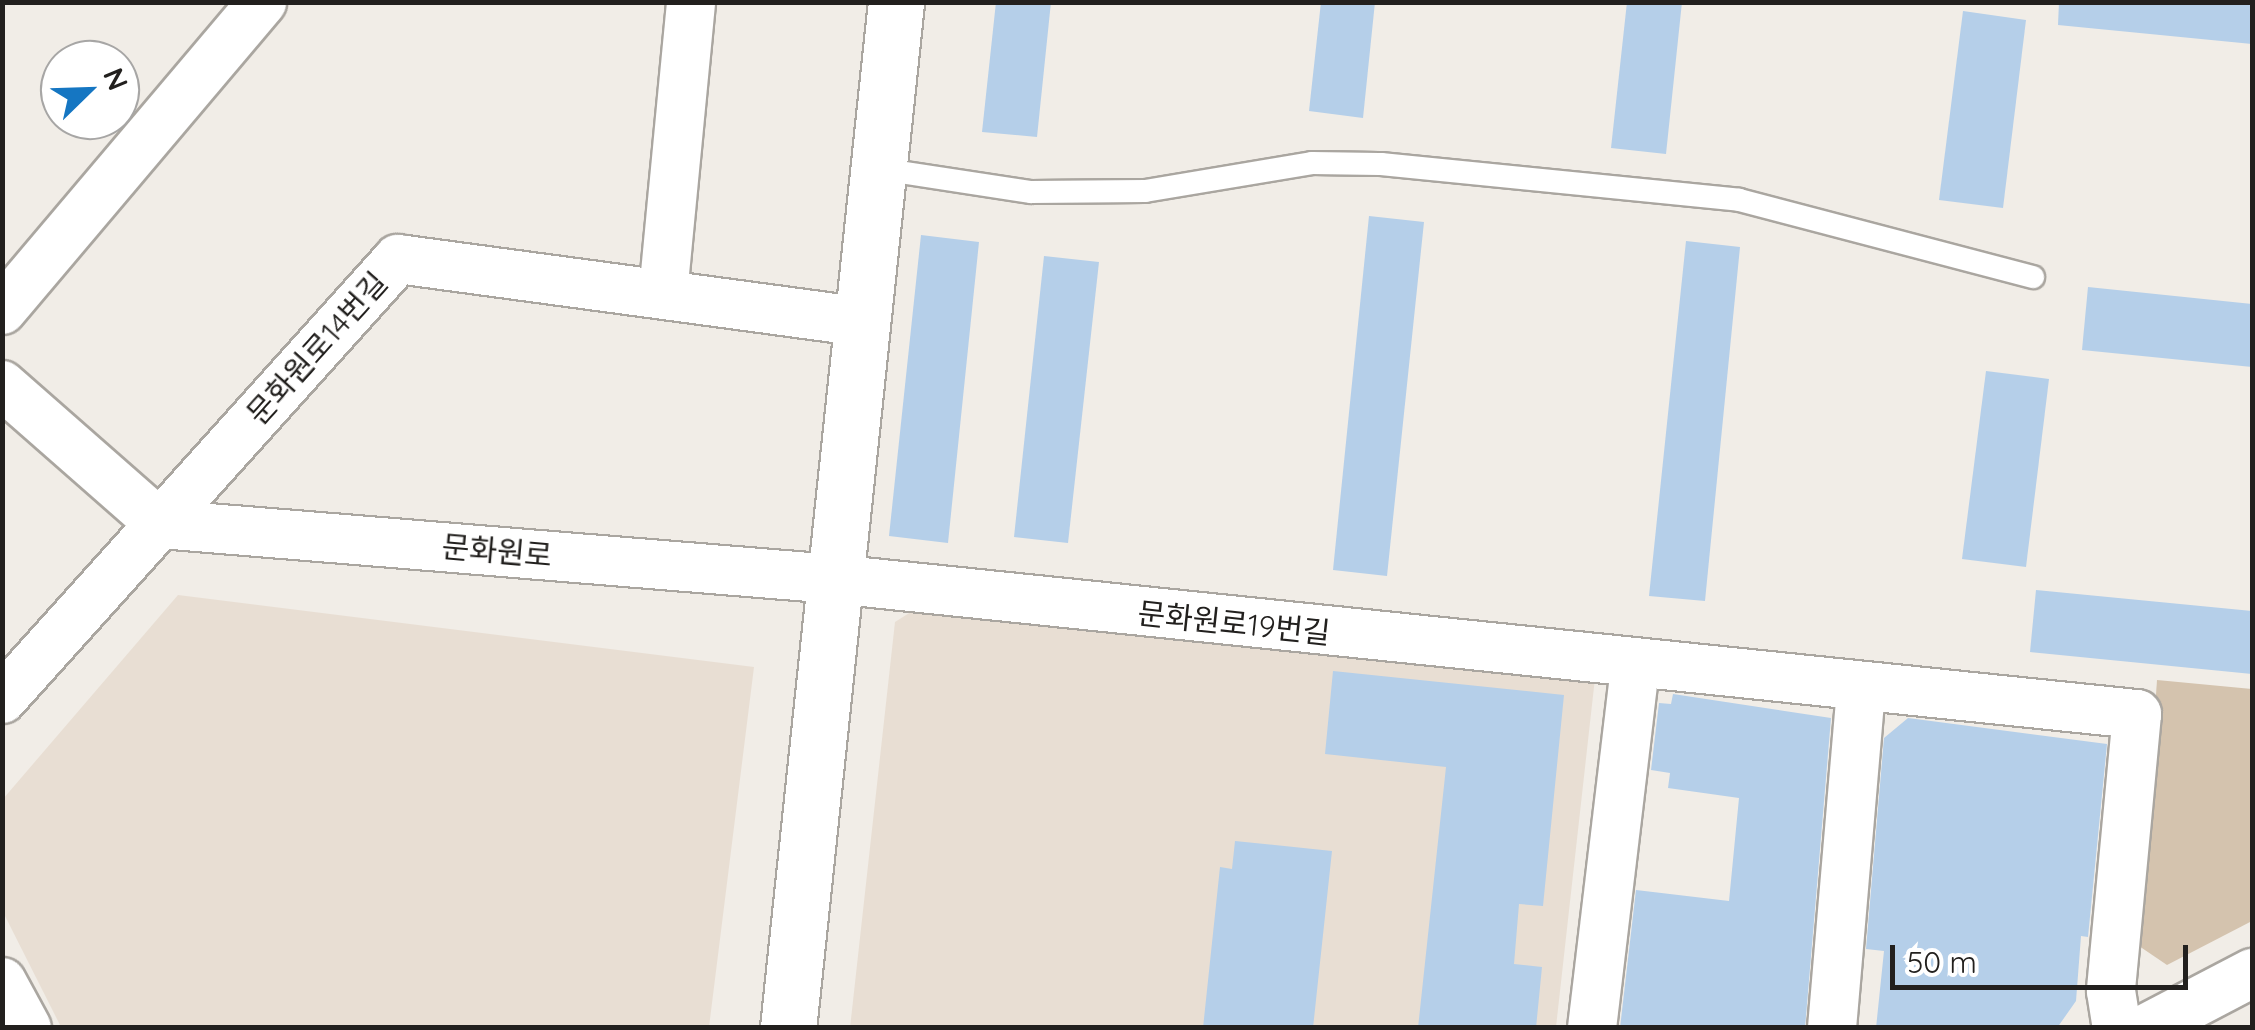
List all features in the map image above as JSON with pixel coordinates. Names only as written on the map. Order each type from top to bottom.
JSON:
[{"type":"street","points":[[2,310],[262,2]]},
{"type":"street","points":[[664,294],[691,2]]},
{"type":"street","points":[[788,1028],[896,2]]},
{"type":"street","name":"문화원로14번길","points":[[2,699],[398,259],[865,322]]},
{"type":"street","points":[[2,385],[160,524]]},
{"type":"street","name":"문화원로","points":[[160,524],[834,579]]},
{"type":"street","name":"문화원로19번길","points":[[834,579],[1634,666],[2138,714],[2111,990],[2117,1028]]},
{"type":"street","points":[[1592,1028],[1634,666]]},
{"type":"street","points":[[1832,1028],[1861,687]]},
{"type":"street","points":[[2148,1028],[2252,973]]},
{"type":"street","points":[[2,982],[28,1028]]},
{"type":"lane","points":[[880,169],[1032,192],[1145,191],[1312,164],[1381,164],[1739,200],[2033,277]]},
{"type":"shaded area","points":[[178,595],[754,667],[709,1027],[61,1027],[3,912],[3,799]]},
{"type":"shaded area","points":[[914,610],[1595,678],[1556,1027],[850,1028],[895,622]]},
{"type":"shaded area","points":[[2157,680],[2252,689],[2252,921],[2167,965],[2139,946]]},
{"type":"building","points":[[996,2],[1051,2],[1037,137],[982,132]]},
{"type":"building","points":[[1321,2],[1375,2],[1363,118],[1309,111]]},
{"type":"building","points":[[1627,2],[1682,2],[1666,154],[1611,148]]},
{"type":"building","points":[[2059,2],[2252,2],[2252,44],[2058,25]]},
{"type":"building","points":[[1963,11],[2026,20],[2003,208],[1939,200]]},
{"type":"building","points":[[1369,216],[1424,222],[1387,576],[1333,570]]},
{"type":"building","points":[[921,235],[979,242],[948,543],[889,536]]},
{"type":"building","points":[[1686,241],[1740,247],[1705,601],[1649,596]]},
{"type":"building","points":[[1044,256],[1099,262],[1068,543],[1014,537]]},
{"type":"building","points":[[2088,287],[2252,304],[2252,367],[2082,350]]},
{"type":"building","points":[[1986,371],[2049,379],[2026,567],[1962,559]]},
{"type":"building","points":[[2036,590],[2252,611],[2252,674],[2030,652]]},
{"type":"building","points":[[1333,671],[1564,695],[1543,906],[1519,904],[1514,964],[1542,967],[1536,1028],[1418,1028],[1446,767],[1325,754]]},
{"type":"building","points":[[1673,694],[1831,718],[1805,1028],[1620,1028],[1636,890],[1729,901],[1739,798],[1668,788],[1670,773],[1651,770],[1659,703],[1671,704]]},
{"type":"building","points":[[1908,718],[2107,744],[2088,937],[2081,936],[2076,1001],[2057,1028],[1876,1028],[1884,951],[1866,949],[1884,738]]},
{"type":"building","points":[[1235,841],[1332,851],[1313,1028],[1203,1028],[1220,867],[1232,869]]}]
